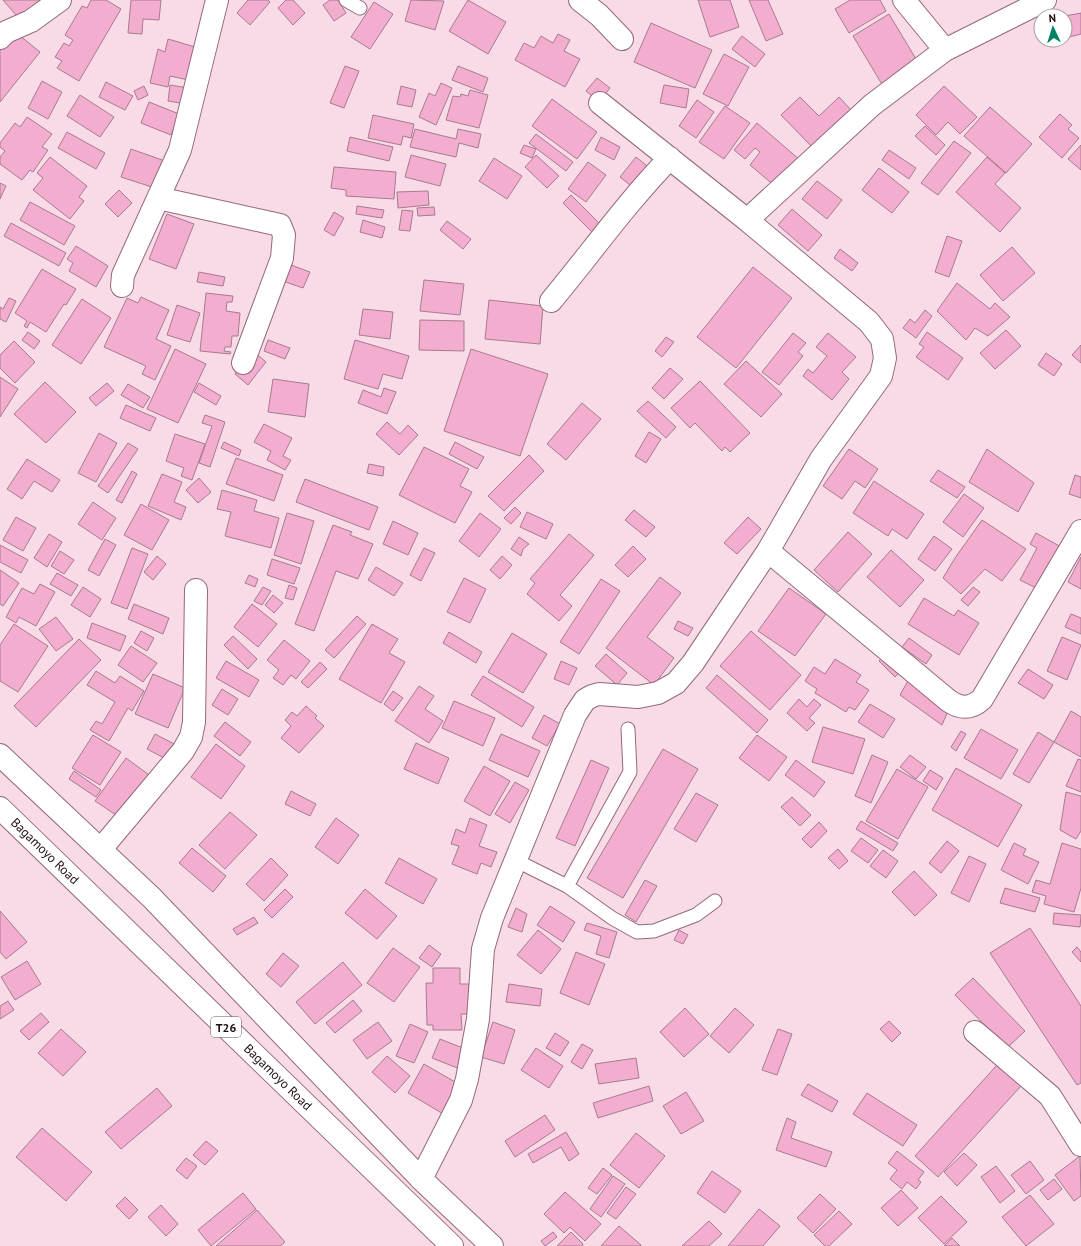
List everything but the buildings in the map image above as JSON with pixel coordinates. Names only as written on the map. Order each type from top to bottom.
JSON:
[{"type":"main road","points":[[0,38],[6,32],[31,21],[60,0]]},
{"type":"main road","points":[[122,286],[123,275],[180,150],[217,0]]},
{"type":"main road","points":[[580,0],[599,15],[622,39]]},
{"type":"main road","points":[[904,0],[945,50]]},
{"type":"main road","points":[[747,220],[872,105],[945,50],[1045,0]]},
{"type":"main road","points":[[421,1179],[461,1100],[467,1079],[478,1019],[480,976],[486,934],[575,715],[585,700],[600,694],[638,697],[658,693],[676,683],[693,663],[768,551],[821,459],[881,376],[885,358],[882,339],[869,322],[747,220],[600,103]]},
{"type":"main road","points":[[551,301],[618,217],[670,158]]},
{"type":"main road","points":[[158,198],[280,225],[284,235],[282,258],[243,362]]},
{"type":"main road","points":[[768,551],[949,701],[962,707],[976,704],[982,699],[1081,532]]},
{"type":"main road","points":[[101,849],[183,751],[190,738],[194,722],[196,590]]},
{"type":"main road","points":[[0,755],[152,898],[421,1179],[492,1246]]},
{"type":"main road","name":"Bagamoyo Road","points":[[0,808],[452,1246]]},
{"type":"main road","points":[[975,1032],[1050,1096],[1081,1145]]},
{"type":"lane","points":[[346,0],[360,8]]},
{"type":"lane","points":[[567,886],[630,772],[628,728]]},
{"type":"lane","points":[[515,860],[567,886],[612,918],[637,932],[654,931],[696,914],[715,900]]}]
